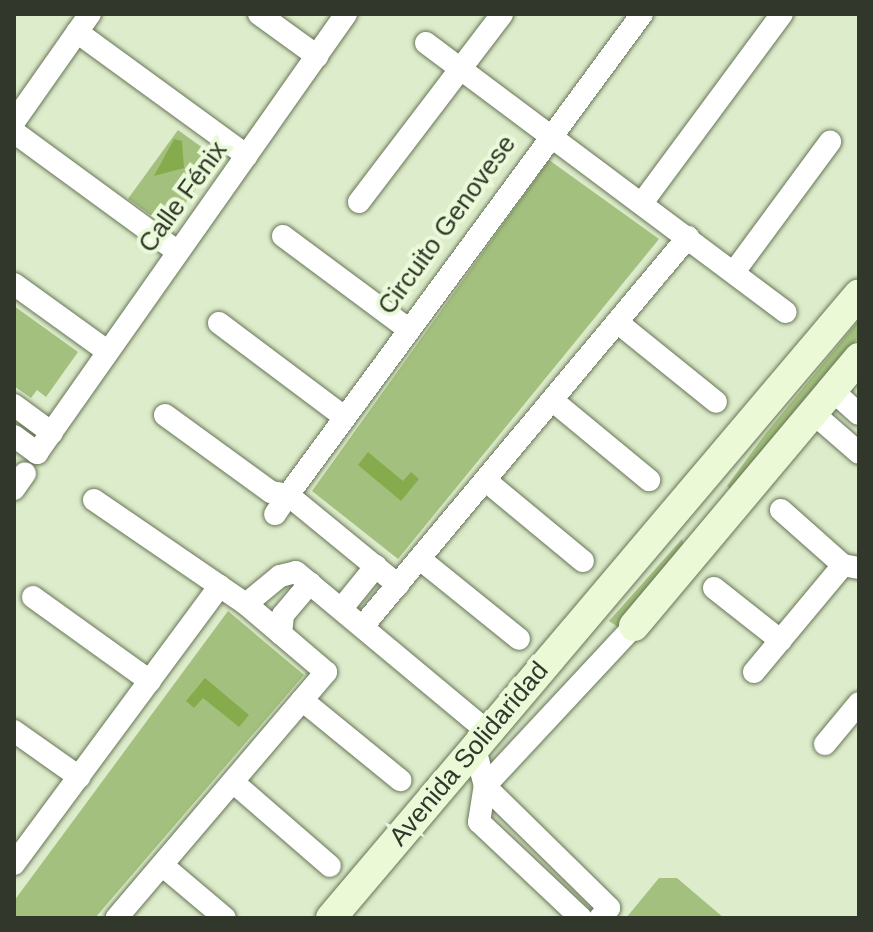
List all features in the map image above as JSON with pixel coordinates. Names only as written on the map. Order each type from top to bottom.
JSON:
[{"type":"main road","name":"Avenida Solidaridad","points":[[331,918],[606,589],[859,294]]},
{"type":"main road","points":[[634,626],[859,358]]},
{"type":"main road","name":"Avenida Solidaridad","points":[[606,589],[624,580],[670,531],[726,516]]},
{"type":"street","points":[[259,14],[317,56]]},
{"type":"street","name":"Calle Fénix","points":[[14,436],[37,453],[346,14]]},
{"type":"street","points":[[359,202],[456,66],[502,14]]},
{"type":"street","points":[[426,43],[547,134],[642,14]]},
{"type":"street","points":[[642,203],[782,14]]},
{"type":"street","points":[[14,122],[84,23],[247,156]]},
{"type":"street","points":[[14,132],[178,252]]},
{"type":"street","name":"Circuito Genovese","points":[[275,514],[547,134],[785,312]]},
{"type":"street","points":[[734,272],[830,142]]},
{"type":"street","points":[[283,236],[407,328]]},
{"type":"street","points":[[353,618],[398,585],[688,237]]},
{"type":"street","points":[[14,284],[107,351]]},
{"type":"street","points":[[617,322],[716,402]]},
{"type":"street","points":[[219,323],[343,416]]},
{"type":"street","points":[[552,400],[649,480]]},
{"type":"street","points":[[823,402],[859,414]]},
{"type":"street","points":[[823,402],[859,453]]},
{"type":"street","points":[[14,405],[52,433]]},
{"type":"street","points":[[165,415],[271,492],[288,495],[398,585]]},
{"type":"street","points":[[485,480],[583,561]]},
{"type":"street","points":[[94,500],[220,586],[254,601],[282,624],[326,672],[117,918]]},
{"type":"street","points":[[754,672],[851,566],[781,510]]},
{"type":"street","points":[[420,559],[519,639]]},
{"type":"street","points":[[353,618],[376,566]]},
{"type":"street","points":[[254,601],[280,576],[296,572],[353,618],[481,738],[485,786],[479,822],[581,918]]},
{"type":"street","points":[[282,624],[310,583]]},
{"type":"street","points":[[14,864],[220,586]]},
{"type":"street","points":[[714,588],[781,641]]},
{"type":"street","points":[[33,597],[150,681]]},
{"type":"street","points":[[485,786],[634,626]]},
{"type":"street","points":[[302,700],[400,780]]},
{"type":"street","points":[[825,744],[859,703]]},
{"type":"street","points":[[14,731],[79,777]]},
{"type":"street","points":[[233,782],[330,866]]},
{"type":"street","points":[[485,786],[609,908],[600,918]]},
{"type":"street","points":[[162,865],[225,918]]},
{"type":"shaded area","points":[[178,130],[218,159],[168,228],[128,199]]},
{"type":"shaded area","points":[[174,139],[182,141],[184,168],[154,176]]},
{"type":"shaded area","points":[[549,160],[659,239],[398,559],[312,491]]},
{"type":"shaded area","points":[[14,306],[78,352],[46,397],[37,390],[31,398],[14,386]]},
{"type":"shaded area","points":[[859,320],[859,337],[731,490],[727,486],[766,433]]},
{"type":"shaded area","points":[[368,452],[403,481],[411,472],[419,479],[401,501],[358,465]]},
{"type":"shaded area","points":[[682,539],[685,547],[618,627],[609,621]]},
{"type":"shaded area","points":[[228,611],[304,675],[95,918],[14,918],[14,901]]},
{"type":"shaded area","points":[[205,678],[249,715],[239,727],[203,698],[194,708],[186,701]]},
{"type":"shaded area","points":[[659,878],[677,878],[724,918],[626,918]]}]
